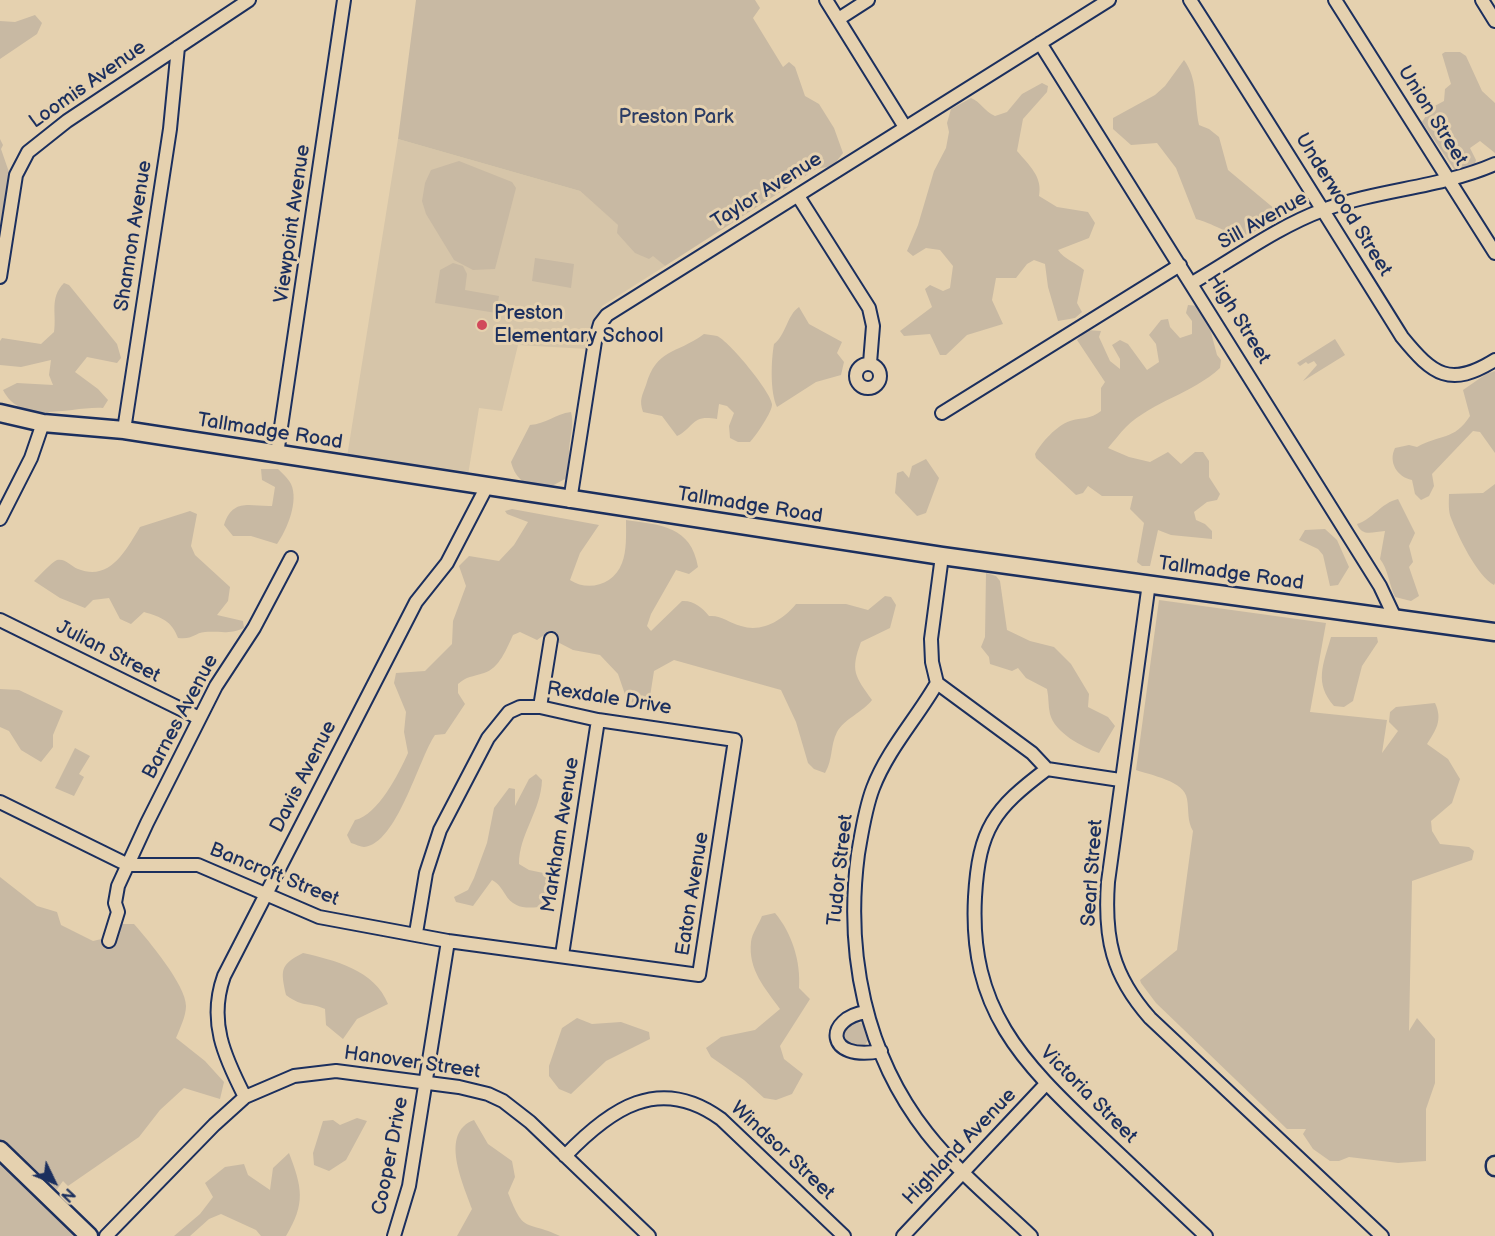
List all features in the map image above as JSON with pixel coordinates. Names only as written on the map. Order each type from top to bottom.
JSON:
[{"type":"street","name":"Loomis Avenue","points":[[0,277],[16,175],[28,152],[67,121],[249,0]]},
{"type":"street","name":"Viewpoint Avenue","points":[[277,454],[344,0]]},
{"type":"street","points":[[826,0],[840,18],[905,127]]},
{"type":"street","points":[[840,18],[868,0]]},
{"type":"street","name":"Taylor Avenue","points":[[570,501],[600,324],[617,308],[1109,0]]},
{"type":"street","name":"Underwood Street","points":[[1190,0],[1288,152],[1402,337],[1424,363],[1437,372],[1455,377],[1477,371],[1495,360]]},
{"type":"street","name":"Union Street","points":[[1335,0],[1495,253]]},
{"type":"street","points":[[1482,0],[1495,21]]},
{"type":"street","name":"High Street","points":[[1040,43],[1380,586],[1396,620]]},
{"type":"street","name":"Shannon Avenue","points":[[124,430],[169,134],[178,47]]},
{"type":"street","name":"Sill Avenue","points":[[1192,283],[1322,210],[1375,195],[1450,181],[1495,165]]},
{"type":"street","points":[[798,196],[869,308],[873,327],[870,363]]},
{"type":"street","points":[[942,414],[1180,265]]},
{"type":"street","name":"Tallmadge Road","points":[[0,413],[44,423],[124,430],[570,501],[942,556],[1495,632]]},
{"type":"street","points":[[0,519],[31,458],[44,423]]},
{"type":"street","name":"Davis Avenue","points":[[245,1097],[220,1044],[217,1002],[224,976],[416,602],[447,563],[486,488]]},
{"type":"street","points":[[942,556],[931,639],[932,662],[938,683],[1032,753],[1047,770],[1120,780]]},
{"type":"street","name":"Barnes Avenue","points":[[109,941],[118,912],[115,903],[116,894],[128,865],[217,684],[254,628],[291,558]]},
{"type":"street","name":"Searl Street","points":[[1149,583],[1120,780],[1106,910],[1109,942],[1123,982],[1150,1018],[1382,1236]]},
{"type":"street","name":"Julian Street","points":[[0,620],[199,718]]},
{"type":"street","points":[[540,707],[551,639]]},
{"type":"street","name":"Tudor Street","points":[[938,683],[884,764],[865,814],[853,917],[857,966],[866,1012],[881,1051],[912,1112],[932,1139],[1031,1236]]},
{"type":"street","name":"Rexdale Drive","points":[[416,933],[434,846],[488,738],[509,711],[520,707],[540,707],[598,720],[735,740],[726,807]]},
{"type":"street","name":"Markham Avenue","points":[[562,955],[598,720]]},
{"type":"street","name":"Victoria Street","points":[[1047,770],[1006,801],[991,821],[978,866],[974,917],[978,960],[995,1014],[1012,1043],[1046,1085],[1206,1236]]},
{"type":"street","name":"Bancroft Street","points":[[0,802],[128,865],[198,865],[319,917],[347,924],[416,933],[448,941],[562,955],[581,960]]},
{"type":"street","name":"Eaton Avenue","points":[[581,960],[699,975],[726,807]]},
{"type":"street","name":"Cooper Drive","points":[[394,1236],[409,1186],[448,941]]},
{"type":"street","points":[[866,1012],[846,1019],[837,1032],[837,1040],[840,1047],[854,1054],[881,1051]]},
{"type":"street","name":"Hanover Street","points":[[106,1236],[214,1125],[245,1097],[277,1082],[314,1072],[353,1072],[424,1082],[477,1091],[503,1101],[517,1110],[649,1236]]},
{"type":"street","name":"Highland Avenue","points":[[903,1236],[1046,1085]]},
{"type":"street","name":"Windsor Street","points":[[565,1156],[596,1125],[624,1107],[654,1099],[685,1101],[703,1107],[721,1119],[844,1236]]},
{"type":"street","points":[[0,1150],[89,1236]]},
{"type":"shaded area","name":"Preston Elementary School","points":[[398,139],[580,191],[665,266],[602,306],[587,349],[518,345],[502,411],[479,408],[468,475],[347,457]]},
{"type":"green space","name":"Preston Park","points":[[416,0],[755,0],[760,8],[753,18],[783,67],[789,62],[795,67],[805,96],[819,104],[834,128],[843,153],[833,166],[816,169],[665,266],[653,256],[649,259],[635,253],[617,233],[618,225],[580,191],[398,139]]},
{"type":"green space","points":[[35,15],[42,23],[37,34],[0,59],[0,21],[15,22]]},
{"type":"green space","points":[[1460,52],[1466,56],[1482,91],[1495,103],[1495,153],[1480,141],[1470,148],[1476,160],[1475,164],[1462,170],[1454,169],[1422,122],[1431,108],[1444,101],[1445,89],[1451,84],[1442,54]]},
{"type":"green space","points":[[1184,60],[1194,83],[1199,125],[1219,137],[1228,170],[1276,210],[1274,219],[1251,233],[1242,235],[1227,232],[1196,219],[1176,168],[1157,143],[1131,145],[1113,129],[1113,118],[1155,95],[1165,86]]},
{"type":"green space","points":[[1042,83],[1048,86],[1047,92],[1023,119],[1017,151],[1037,177],[1039,196],[1057,207],[1088,212],[1095,223],[1089,238],[1058,250],[1084,270],[1077,303],[1082,312],[1075,318],[1058,321],[1048,287],[1045,264],[1034,260],[1027,264],[1016,278],[996,278],[992,300],[1003,324],[967,335],[946,355],[940,355],[930,334],[904,336],[900,331],[932,307],[925,289],[930,285],[943,291],[950,288],[953,266],[940,250],[926,248],[913,256],[907,251],[918,225],[934,171],[946,148],[949,132],[947,123],[951,109],[971,98],[995,116],[1007,112],[1022,94]]},
{"type":"green space","points":[[0,139],[11,178],[0,229]]},
{"type":"green space","points":[[459,161],[512,182],[516,188],[495,269],[473,270],[454,260],[426,214],[422,201],[425,183],[431,170]]},
{"type":"green space","points":[[535,258],[574,264],[571,288],[532,281]]},
{"type":"green space","points":[[453,263],[463,266],[467,274],[465,290],[499,296],[496,313],[435,303],[440,270]]},
{"type":"green space","points":[[64,283],[69,285],[117,344],[121,358],[117,363],[87,357],[75,372],[98,389],[108,400],[103,408],[48,412],[22,408],[11,401],[3,390],[17,383],[53,385],[49,375],[51,360],[21,367],[0,365],[0,341],[2,338],[41,344],[54,332],[55,300]]},
{"type":"green space","points":[[1188,305],[1199,306],[1208,321],[1217,355],[1221,360],[1220,368],[1197,385],[1148,410],[1124,429],[1108,448],[1129,457],[1150,462],[1168,452],[1181,464],[1195,452],[1203,452],[1209,461],[1209,477],[1220,494],[1217,500],[1207,502],[1194,512],[1196,520],[1205,524],[1212,531],[1212,539],[1171,535],[1158,530],[1150,566],[1142,566],[1137,562],[1144,523],[1130,509],[1133,496],[1102,496],[1088,486],[1083,493],[1076,495],[1036,458],[1035,454],[1055,430],[1070,421],[1093,416],[1101,411],[1101,388],[1105,382],[1077,340],[1087,330],[1101,331],[1099,337],[1110,361],[1120,369],[1120,359],[1112,345],[1120,340],[1128,344],[1147,370],[1159,362],[1156,344],[1149,335],[1161,320],[1168,319],[1170,327],[1180,338],[1192,334],[1192,321],[1186,313]]},
{"type":"green space","points":[[799,307],[809,324],[842,342],[837,353],[844,362],[841,375],[816,382],[777,407],[772,376],[774,344]]},
{"type":"green space","points":[[704,334],[717,336],[731,347],[770,398],[772,407],[770,412],[750,442],[738,442],[730,438],[729,426],[734,413],[727,406],[719,404],[717,419],[702,418],[677,436],[662,416],[643,412],[642,395],[656,364],[668,354]]},
{"type":"green space","points":[[1335,339],[1345,355],[1303,381],[1317,365],[1314,361],[1300,366],[1297,363]]},
{"type":"green space","points":[[1495,371],[1495,453],[1480,432],[1473,431],[1432,474],[1434,486],[1429,496],[1421,500],[1415,494],[1412,480],[1402,476],[1395,468],[1393,453],[1395,448],[1409,445],[1417,447],[1458,430],[1470,416],[1463,390],[1486,374]]},
{"type":"green space","points":[[571,412],[569,453],[572,467],[565,479],[546,489],[524,482],[516,474],[511,462],[530,425]]},
{"type":"green space","points":[[926,459],[939,478],[926,513],[917,516],[895,493],[897,473],[903,471],[909,478],[912,466]]},
{"type":"green space","points":[[261,469],[278,469],[290,482],[293,491],[291,515],[277,544],[251,536],[233,536],[224,525],[232,510],[238,507],[244,505],[272,506],[275,487],[262,480]]},
{"type":"green space","points":[[1495,484],[1494,585],[1481,573],[1458,535],[1449,512],[1449,494],[1483,493]]},
{"type":"green space","points":[[1398,499],[1415,533],[1409,546],[1413,562],[1409,567],[1419,596],[1411,601],[1395,597],[1380,559],[1385,531],[1365,532],[1357,524]]},
{"type":"green space","points":[[512,509],[599,525],[580,553],[570,580],[585,586],[607,581],[618,571],[625,553],[626,520],[662,526],[681,535],[689,543],[698,567],[689,574],[676,570],[651,614],[647,626],[651,631],[682,601],[697,605],[709,616],[749,628],[757,628],[772,624],[796,604],[846,604],[868,610],[885,596],[891,597],[896,605],[890,628],[861,642],[856,660],[858,679],[872,700],[840,727],[833,742],[825,773],[814,769],[808,763],[796,722],[781,690],[674,660],[654,671],[649,703],[639,709],[629,706],[618,674],[600,655],[573,650],[544,635],[537,640],[520,632],[513,635],[494,667],[458,684],[458,693],[465,704],[445,734],[435,735],[406,799],[387,832],[376,842],[364,847],[351,843],[347,835],[355,820],[364,817],[380,802],[408,753],[404,732],[406,712],[394,683],[396,673],[425,671],[452,644],[453,621],[466,586],[459,566],[469,556],[499,561],[514,545],[528,522],[507,514],[505,511]]},
{"type":"green space","points":[[190,511],[197,514],[191,546],[195,555],[230,587],[228,601],[217,615],[243,621],[244,628],[229,632],[205,632],[187,638],[178,638],[173,627],[156,616],[144,612],[131,624],[120,619],[109,598],[93,600],[85,608],[60,598],[34,581],[57,560],[63,560],[78,569],[89,572],[108,567],[123,554],[140,527]]},
{"type":"green space","points":[[1325,529],[1337,540],[1349,567],[1338,585],[1330,586],[1323,555],[1318,549],[1299,540],[1305,530]]},
{"type":"green space","points":[[986,573],[996,576],[1000,581],[1007,630],[1030,641],[1054,647],[1071,664],[1089,694],[1088,707],[1108,717],[1115,726],[1099,753],[1077,743],[1057,727],[1050,714],[1047,689],[1026,678],[1018,668],[1012,671],[990,664],[989,657],[981,647],[985,637]]},
{"type":"green space","points":[[1159,600],[1326,623],[1310,712],[1387,720],[1382,753],[1398,731],[1389,722],[1390,712],[1396,707],[1435,703],[1438,720],[1436,729],[1427,744],[1448,759],[1460,779],[1452,803],[1431,821],[1432,831],[1440,844],[1469,847],[1474,851],[1472,860],[1412,881],[1409,1031],[1417,1018],[1435,1039],[1435,1083],[1426,1109],[1426,1161],[1398,1163],[1349,1157],[1339,1161],[1330,1161],[1313,1149],[1303,1134],[1306,1129],[1287,1129],[1156,1003],[1141,983],[1140,980],[1177,950],[1193,831],[1185,793],[1174,783],[1136,770]]},
{"type":"green space","points":[[1331,637],[1377,637],[1378,642],[1362,666],[1353,701],[1344,707],[1334,706],[1328,698],[1322,681],[1323,665]]},
{"type":"green space","points":[[0,689],[19,690],[63,711],[53,735],[53,747],[41,762],[21,750],[9,731],[0,727]]},
{"type":"green space","points":[[75,748],[90,756],[79,774],[84,777],[74,796],[55,788]]},
{"type":"green space","points":[[536,774],[542,780],[541,791],[522,843],[519,864],[529,870],[553,875],[548,906],[529,908],[518,906],[492,880],[473,906],[456,902],[454,897],[468,890],[474,878],[487,843],[494,808],[509,788],[515,789],[515,806],[529,779]]},
{"type":"green space","points":[[0,877],[37,906],[57,912],[61,925],[93,941],[110,937],[121,924],[134,924],[165,963],[184,997],[185,1014],[176,1038],[205,1061],[224,1082],[220,1099],[184,1088],[160,1110],[139,1137],[68,1186],[63,1181],[50,1199],[89,1236],[0,1236]]},
{"type":"green space","points":[[775,913],[794,948],[799,988],[810,999],[780,1046],[784,1059],[803,1074],[792,1094],[776,1100],[764,1098],[744,1080],[711,1057],[706,1048],[721,1037],[755,1030],[780,1009],[763,986],[755,970],[751,952],[754,932],[762,916]]},
{"type":"green space","points":[[303,953],[340,963],[364,975],[382,992],[388,1004],[357,1019],[343,1039],[326,1025],[325,1009],[298,1002],[286,995],[283,974],[286,965]]},
{"type":"green space","points":[[577,1018],[592,1024],[621,1022],[649,1032],[650,1039],[606,1061],[571,1094],[559,1089],[549,1076],[549,1066],[562,1028]]},
{"type":"green space","points":[[856,1022],[865,1026],[869,1035],[865,1044],[856,1048],[847,1044],[843,1035],[847,1026]]},
{"type":"green space","points":[[357,1118],[367,1121],[346,1160],[329,1171],[314,1165],[313,1153],[323,1121],[333,1120],[340,1125]]},
{"type":"green space","points":[[474,1120],[488,1144],[512,1161],[515,1177],[508,1193],[518,1215],[527,1224],[560,1236],[457,1236],[472,1209],[459,1173],[456,1147],[463,1126]]},
{"type":"green space","points":[[289,1153],[297,1176],[300,1195],[297,1214],[286,1236],[261,1236],[256,1230],[221,1214],[209,1219],[190,1236],[174,1236],[200,1214],[213,1197],[205,1183],[225,1167],[244,1164],[248,1175],[270,1190],[273,1168]]},
{"type":"place","name":"Preston Elementary School","points":[[482,325]]}]
